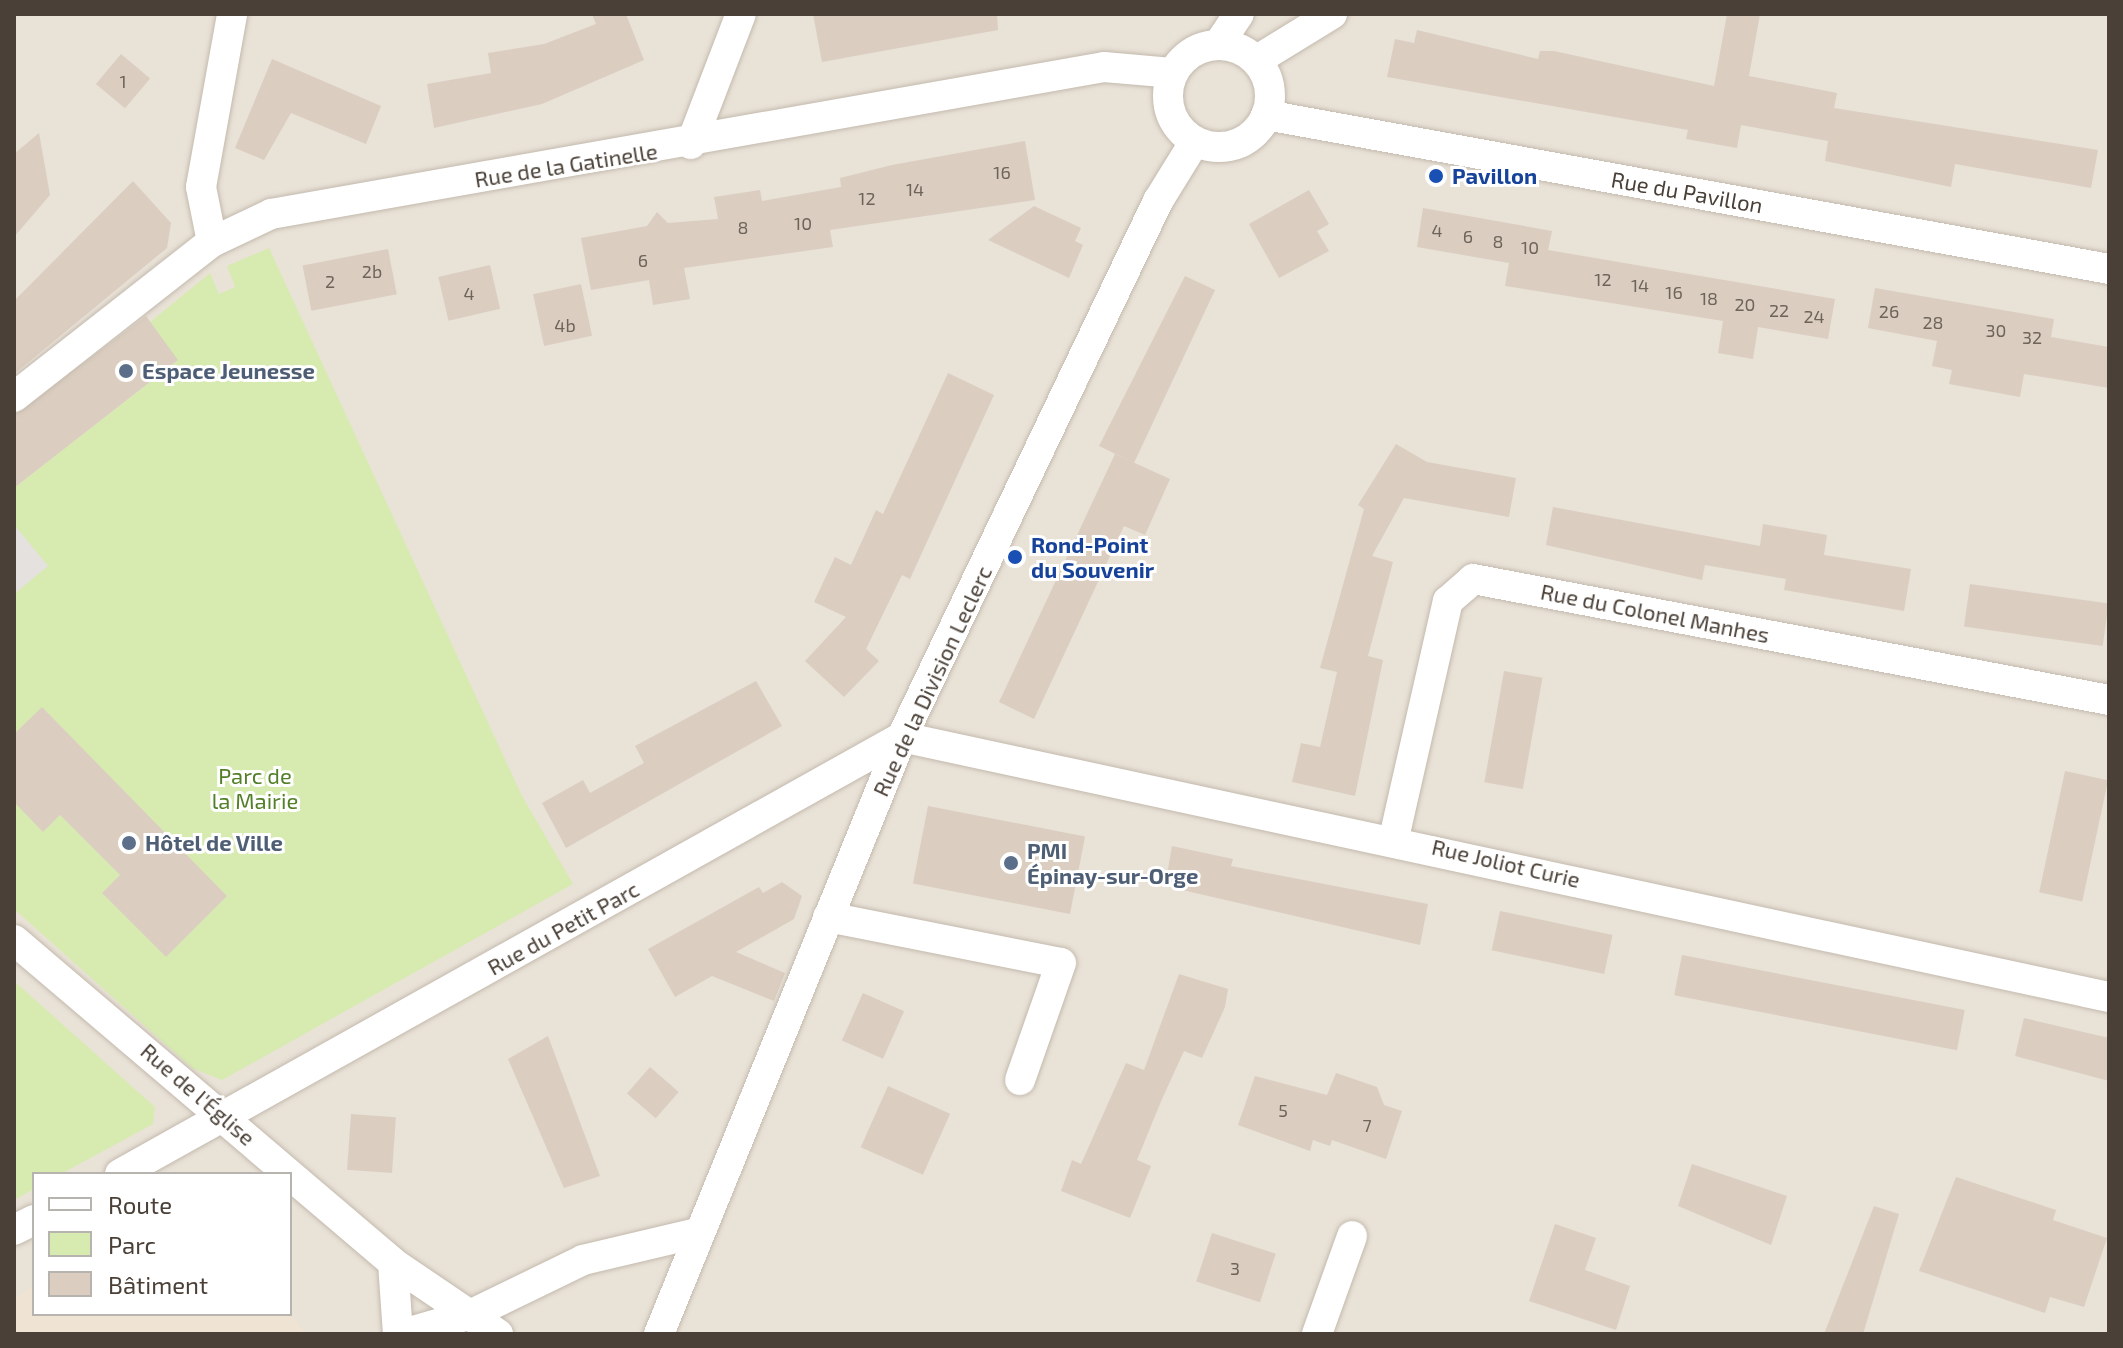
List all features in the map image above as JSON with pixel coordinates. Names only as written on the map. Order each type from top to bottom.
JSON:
[{"type":"street","points":[[212,242],[201,187],[232,14]]},
{"type":"street","points":[[691,144],[741,14]]},
{"type":"street","points":[[1218,45],[1239,14]]},
{"type":"street","points":[[1257,60],[1332,14]]},
{"type":"street","points":[[1218,45],[1257,60],[1269,88],[1266,115],[1244,141],[1213,147],[1195,141],[1172,118],[1172,73],[1199,49],[1218,45]]},
{"type":"street","name":"Rue de la Gatinelle","points":[[14,397],[212,242],[271,214],[691,144],[1104,67],[1172,73]]},
{"type":"street","name":"Rue du Pavillon","points":[[1266,115],[2109,269]]},
{"type":"street","name":"Rue de la Division Leclerc","points":[[659,1334],[697,1233],[902,737],[1158,201],[1195,141]]},
{"type":"street","name":"Rue du Colonel Manhes","points":[[1394,838],[1448,601],[1473,579],[2109,700]]},
{"type":"street","name":"Rue Joliot Curie","points":[[902,737],[1394,838],[2109,997]]},
{"type":"street","name":"Rue du Petit Parc","points":[[124,1172],[902,737]]},
{"type":"street","points":[[828,917],[1061,963],[1020,1080]]},
{"type":"street","name":"Rue de l'Église","points":[[14,940],[287,1172]]},
{"type":"street","name":"Rue de l'Église","points":[[292,1176],[393,1263],[498,1334]]},
{"type":"street","points":[[14,1230],[32,1221]]},
{"type":"street","points":[[393,1263],[400,1334],[472,1314],[583,1260],[697,1233]]},
{"type":"street","points":[[1317,1334],[1352,1236]]},
{"type":"shaded area","points":[[14,14],[2109,14],[2109,1334],[14,1334]]},
{"type":"shaded area","points":[[16,527],[48,566],[14,594],[14,529]]},
{"type":"shaded area","points":[[32,1286],[32,1316],[292,1316],[306,1334],[14,1334],[14,1299]]},
{"type":"green space","name":"Parc de la Mairie","points":[[269,248],[521,794],[573,884],[222,1080],[192,1068],[14,909],[14,488],[177,361],[150,322],[210,273],[219,294],[235,287],[227,266]]},
{"type":"green space","points":[[14,981],[155,1107],[153,1124],[65,1172],[32,1172],[32,1190],[14,1200]]},
{"type":"building","points":[[592,14],[626,14],[644,60],[542,104],[434,128],[427,84],[491,73],[488,53],[544,44],[596,24]]},
{"type":"building","points":[[813,14],[997,14],[998,30],[822,62]]},
{"type":"building","points":[[1727,14],[1760,14],[1749,76],[1837,93],[1834,108],[2098,150],[2091,188],[1955,164],[1951,187],[1825,161],[1828,141],[1741,125],[1737,148],[1686,139],[1688,130],[1387,77],[1395,39],[1414,43],[1417,30],[1538,59],[1540,51],[1554,51],[1714,86]]},
{"type":"building","points":[[121,54],[150,78],[125,108],[96,84]]},
{"type":"building","points":[[272,59],[381,106],[366,144],[291,113],[264,160],[235,148]]},
{"type":"building","points":[[39,133],[50,195],[14,237],[14,154]]},
{"type":"building","points":[[1025,141],[1035,200],[830,230],[833,247],[684,268],[690,299],[653,305],[649,280],[591,290],[581,238],[647,226],[657,212],[668,223],[718,219],[714,197],[760,190],[762,201],[841,187],[840,178],[892,165]]},
{"type":"building","points":[[133,181],[171,223],[167,248],[14,374],[14,301]]},
{"type":"building","points":[[1309,190],[1329,224],[1317,231],[1329,251],[1279,278],[1249,224]]},
{"type":"building","points":[[1034,206],[1081,228],[1075,241],[1083,245],[1069,278],[988,240]]},
{"type":"building","points":[[1423,208],[1552,231],[1548,250],[1835,299],[1828,339],[1758,327],[1753,359],[1718,353],[1723,321],[1505,286],[1509,263],[1417,247]]},
{"type":"building","points":[[388,249],[397,294],[311,311],[303,266]]},
{"type":"building","points":[[490,265],[500,309],[448,321],[438,277]]},
{"type":"building","points":[[1185,276],[1215,290],[1134,463],[1099,446]]},
{"type":"building","points":[[581,284],[592,336],[544,346],[533,294]]},
{"type":"building","points":[[1875,288],[2054,319],[2051,337],[2109,347],[2109,388],[2024,374],[2020,397],[1949,384],[1952,370],[1932,366],[1937,341],[1868,328]]},
{"type":"building","points":[[146,316],[178,360],[14,488],[14,415]]},
{"type":"building","points":[[948,373],[994,395],[910,579],[902,575],[866,649],[879,661],[844,697],[805,661],[846,617],[814,602],[835,557],[851,565],[876,510],[883,514]]},
{"type":"building","points":[[1396,444],[1427,462],[1516,478],[1509,517],[1404,498],[1372,556],[1393,562],[1368,656],[1383,660],[1355,796],[1292,782],[1301,743],[1320,747],[1337,672],[1320,668],[1364,509],[1358,505]]},
{"type":"building","points":[[1115,454],[1170,479],[1145,535],[1124,526],[1034,719],[999,702]]},
{"type":"building","points":[[1553,507],[1760,546],[1763,524],[1827,535],[1824,555],[1911,569],[1904,611],[1784,590],[1786,579],[1705,565],[1702,580],[1546,545]]},
{"type":"building","points":[[1970,584],[2109,603],[2103,646],[1964,627]]},
{"type":"building","points":[[1504,671],[1542,678],[1523,789],[1484,782]]},
{"type":"building","points":[[756,681],[782,726],[566,848],[542,803],[583,780],[590,793],[644,763],[635,746]]},
{"type":"building","name":"Hôtel de Ville","points":[[42,707],[227,896],[166,957],[102,893],[120,875],[60,815],[43,832],[14,802],[14,734]]},
{"type":"building","points":[[2065,771],[2108,780],[2082,901],[2039,892]]},
{"type":"building","points":[[928,806],[1085,837],[1070,914],[913,884]]},
{"type":"building","points":[[1172,846],[1233,859],[1231,866],[1428,904],[1420,945],[1165,886]]},
{"type":"building","points":[[782,882],[802,896],[794,919],[736,952],[785,973],[774,1001],[712,976],[675,997],[648,949],[759,887],[763,893]]},
{"type":"building","points":[[1500,911],[1612,935],[1604,974],[1492,950]]},
{"type":"building","points":[[1682,955],[1965,1010],[1957,1050],[1674,995]]},
{"type":"building","points":[[1179,974],[1228,989],[1225,1007],[1202,1058],[1184,1051],[1162,1099],[1137,1160],[1151,1166],[1130,1218],[1061,1191],[1072,1160],[1081,1164],[1126,1063],[1144,1070]]},
{"type":"building","points":[[863,993],[904,1011],[883,1059],[842,1041]]},
{"type":"building","points":[[2024,1018],[2109,1038],[2109,1081],[2015,1056]]},
{"type":"building","points":[[548,1036],[600,1176],[564,1188],[508,1059]]},
{"type":"building","points":[[650,1067],[679,1092],[656,1118],[627,1093]]},
{"type":"building","points":[[1336,1073],[1377,1087],[1384,1105],[1402,1111],[1386,1159],[1332,1140],[1330,1146],[1313,1140],[1310,1151],[1238,1125],[1255,1076],[1327,1095]]},
{"type":"building","points":[[888,1086],[950,1114],[923,1175],[861,1147]]},
{"type":"building","points":[[351,1114],[396,1117],[392,1173],[347,1170]]},
{"type":"building","points":[[1692,1164],[1787,1196],[1771,1245],[1678,1206]]},
{"type":"building","points":[[1956,1177],[2056,1210],[2053,1220],[2107,1238],[2084,1307],[2050,1297],[2045,1313],[1919,1271]]},
{"type":"building","points":[[1874,1206],[1899,1214],[1863,1334],[1824,1334]]},
{"type":"building","points":[[1555,1224],[1596,1238],[1585,1270],[1630,1286],[1616,1330],[1529,1301]]},
{"type":"building","points":[[1212,1233],[1276,1254],[1260,1302],[1196,1282]]},
{"type":"place","name":"Pavillon","points":[[1436,176]]},
{"type":"place","name":"Espace Jeunesse","points":[[126,371]]},
{"type":"place","name":"Rond-Point du Souvenir","points":[[1015,557]]},
{"type":"place","name":"Hôtel de Ville","points":[[129,843]]},
{"type":"place","name":"PMI Épinay-sur-Orge","points":[[1011,863]]}]
